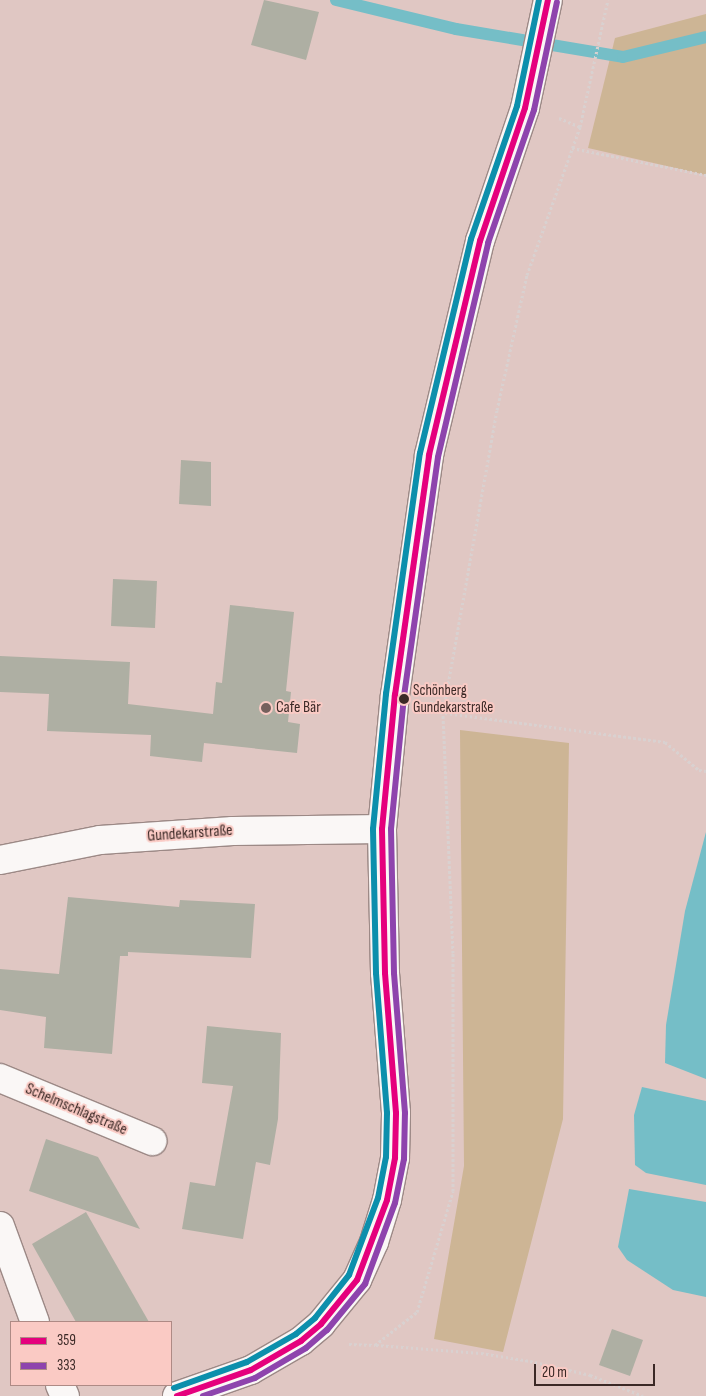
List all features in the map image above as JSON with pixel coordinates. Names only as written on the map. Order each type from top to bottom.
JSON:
[{"type":"street","points":[[177,1396],[251,1370],[301,1341],[338,1306],[357,1280],[374,1242],[395,1158],[396,1112],[386,973],[382,829],[394,707],[429,455],[480,241],[525,108],[548,0]]},
{"type":"street","name":"Gundekarstraße","points":[[0,860],[100,840],[233,831],[382,829]]},
{"type":"street","name":"Schelmschlagstraße","points":[[0,1078],[152,1141]]},
{"type":"street","points":[[0,1226],[36,1321]]},
{"type":"path","points":[[375,1345],[417,1312],[454,1191],[454,953],[443,713],[497,410],[525,285],[580,127],[608,0]]},
{"type":"path","points":[[552,116],[580,127]]},
{"type":"path","points":[[572,148],[706,175]]},
{"type":"path","points":[[422,701],[445,705]]},
{"type":"path","points":[[394,707],[665,742],[699,770],[706,771]]},
{"type":"path","points":[[301,1341],[481,1353],[530,1361],[590,1375],[643,1396]]},
{"type":"shaded area","points":[[706,14],[706,175],[588,148],[615,38]]},
{"type":"shaded area","points":[[460,730],[569,743],[563,1119],[503,1352],[434,1339],[464,1166]]},
{"type":"water","points":[[706,832],[706,1079],[665,1063],[666,1025],[685,911]]},
{"type":"water","points":[[642,1087],[706,1101],[706,1185],[646,1173],[635,1165],[634,1115]]},
{"type":"water","points":[[629,1189],[706,1202],[706,1297],[673,1290],[627,1260],[618,1247]]},
{"type":"building","points":[[264,0],[319,12],[306,60],[251,45]]},
{"type":"building","points":[[181,460],[211,462],[211,506],[179,504]]},
{"type":"building","points":[[113,579],[157,581],[155,628],[111,626]]},
{"type":"building","points":[[230,605],[294,612],[286,691],[291,692],[288,722],[300,724],[297,753],[204,743],[202,762],[150,756],[151,735],[47,731],[49,694],[0,692],[0,656],[130,662],[128,704],[213,714],[216,682],[222,683]]},
{"type":"building","points":[[68,897],[179,907],[180,900],[255,904],[251,958],[128,952],[128,956],[120,956],[112,1054],[44,1048],[46,1017],[0,1010],[0,969],[59,974]]},
{"type":"building","points":[[207,1026],[281,1033],[278,1119],[270,1165],[256,1162],[243,1239],[182,1229],[190,1182],[215,1186],[233,1086],[202,1083]]},
{"type":"building","points":[[46,1139],[98,1157],[140,1229],[29,1191]]},
{"type":"building","points":[[86,1212],[148,1321],[75,1321],[32,1244]]},
{"type":"building","points":[[612,1329],[643,1340],[630,1376],[599,1365]]},
{"type":"waterway","points":[[336,0],[456,29],[623,57],[706,37]]},
{"type":"transit line","points":[[174,1388],[247,1362],[296,1334],[315,1318],[349,1275],[378,1198],[386,1157],[387,1113],[376,973],[373,829],[386,694],[420,453],[471,239],[517,106],[539,0]]},
{"type":"transit line","name":"359","points":[[177,1396],[251,1370],[301,1341],[321,1324],[357,1280],[387,1200],[395,1158],[396,1113],[385,973],[382,829],[395,695],[429,455],[480,241],[525,108],[548,0]]},
{"type":"transit line","name":"333","points":[[203,1396],[255,1378],[306,1348],[327,1330],[365,1284],[395,1203],[404,1159],[405,1113],[394,973],[391,829],[404,696],[438,457],[488,243],[534,110],[557,2]]},
{"type":"place","name":"Schönberg Gundekarstraße","points":[[404,699]]},
{"type":"place","name":"Cafe Bär","points":[[266,708]]}]
